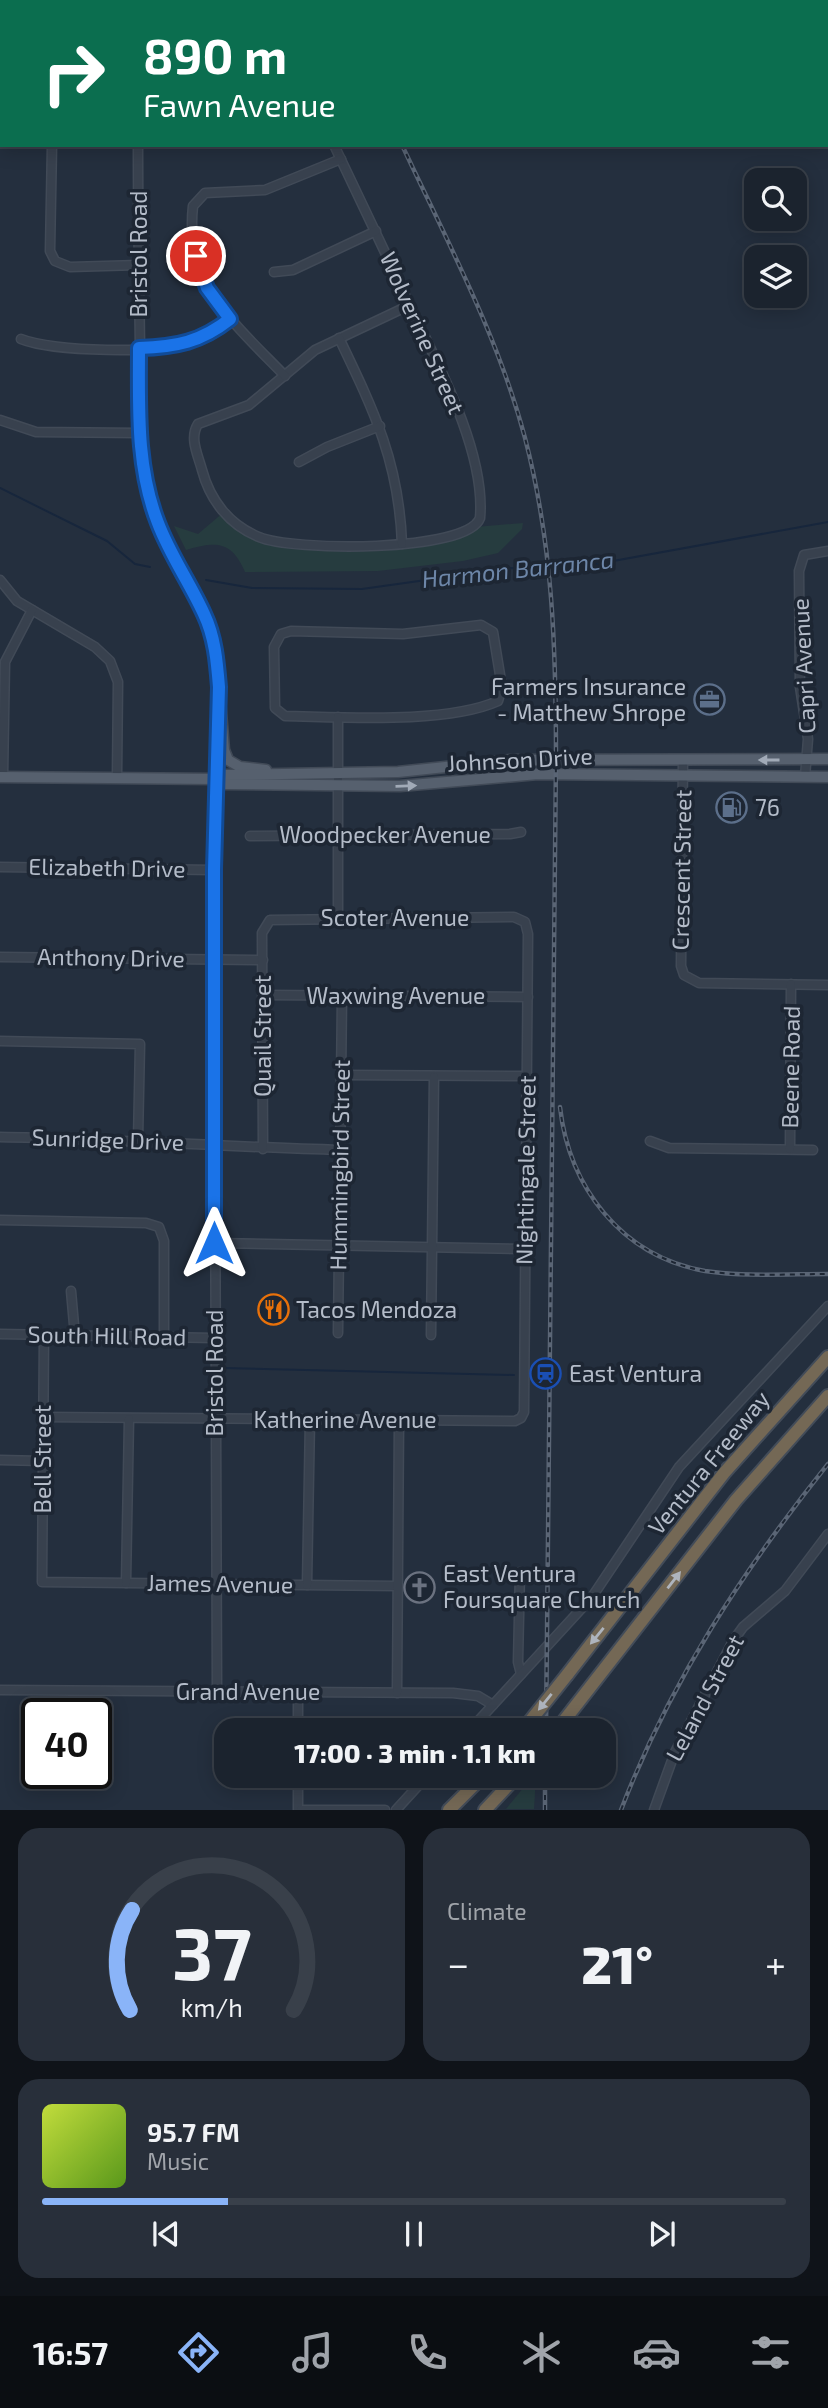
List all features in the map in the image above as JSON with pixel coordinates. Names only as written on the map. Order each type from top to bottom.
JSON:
[{"type":"highway","name":"Ventura Freeway","points":[[532,1718],[724,1473],[828,1357]]},
{"type":"highway","name":"Ventura Freeway","points":[[567,1718],[736,1500],[828,1396]]},
{"type":"highway","points":[[449,1810],[471,1788]]},
{"type":"highway","points":[[487,1810],[506,1788]]},
{"type":"main road","points":[[219,687],[224,750],[230,763],[294,772]]},
{"type":"main road","name":"Johnson Drive","points":[[1,776],[215,779],[225,775],[294,772],[438,770],[511,760],[828,759]]},
{"type":"main road","name":"Johnson Drive","points":[[215,779],[225,784],[413,786],[538,774],[828,776]]},
{"type":"street","points":[[52,147],[50,251],[59,264],[70,267],[139,265]]},
{"type":"street","name":"Bristol Road","points":[[138,147],[139,433],[148,493],[157,521],[205,615],[217,659],[219,687],[214,870],[217,1692]]},
{"type":"street","name":"Wolverine Street","points":[[335,147],[450,390],[464,429],[481,510],[475,527],[458,534],[402,544]]},
{"type":"street","points":[[285,376],[230,319],[207,288],[196,256],[192,212],[199,196],[205,192],[258,191],[277,187],[341,159]]},
{"type":"street","points":[[274,272],[293,270],[376,231]]},
{"type":"street","points":[[339,338],[380,426],[396,479],[402,544],[312,547],[274,542],[248,532],[233,522],[211,495],[193,438],[198,424],[249,405],[308,355],[339,338],[410,305]]},
{"type":"street","points":[[21,339],[51,347],[139,348],[190,343],[210,334],[230,319]]},
{"type":"street","points":[[0,420],[36,432],[139,433]]},
{"type":"street","points":[[299,462],[327,447],[380,426]]},
{"type":"street","name":"Capri Avenue","points":[[805,777],[808,730],[800,687],[799,571],[804,555],[828,551]]},
{"type":"street","points":[[0,580],[13,597],[100,651],[114,668],[118,682],[117,777]]},
{"type":"street","points":[[1,776],[5,662],[32,610]]},
{"type":"street","points":[[481,625],[494,632],[502,687],[498,701],[485,707],[405,717],[338,717],[279,714],[275,696],[274,648],[277,638],[291,631],[403,634],[481,625]]},
{"type":"street","points":[[338,717],[338,918]]},
{"type":"street","name":"Crescent Street","points":[[683,760],[681,966],[687,979],[699,983],[792,984]]},
{"type":"street","name":"Woodpecker Avenue","points":[[250,836],[510,835],[521,832]]},
{"type":"street","name":"Elizabeth Drive","points":[[0,867],[214,870]]},
{"type":"street","name":"Scoter Avenue","points":[[265,924],[275,918],[514,917],[525,922]]},
{"type":"street","name":"Nightingale Street","points":[[521,1418],[524,1412],[526,1249],[528,934],[525,922]]},
{"type":"street","name":"Quail Street","points":[[263,1149],[262,933],[265,924]]},
{"type":"street","name":"Anthony Drive","points":[[0,957],[263,960]]},
{"type":"street","points":[[792,984],[828,985]]},
{"type":"street","name":"Beene Road","points":[[790,1149],[792,984]]},
{"type":"street","name":"Waxwing Avenue","points":[[263,995],[528,997]]},
{"type":"street","name":"Hummingbird Street","points":[[338,1333],[342,997]]},
{"type":"street","points":[[0,1041],[140,1044],[138,1140]]},
{"type":"street","points":[[342,1075],[527,1076]]},
{"type":"street","points":[[431,1335],[434,1077]]},
{"type":"street","name":"Sunridge Drive","points":[[0,1137],[138,1140],[263,1149],[341,1150]]},
{"type":"street","name":"Beene Road","points":[[650,1141],[669,1148],[813,1150]]},
{"type":"street","points":[[0,1220],[146,1223],[159,1227],[164,1241],[164,1337]]},
{"type":"street","points":[[214,1243],[526,1249]]},
{"type":"street","points":[[71,1291],[75,1336]]},
{"type":"street","points":[[481,1718],[592,1597],[679,1467],[828,1306]]},
{"type":"street","name":"South Hill Road","points":[[0,1334],[214,1338]]},
{"type":"street","name":"Bell Street","points":[[42,1582],[44,1335]]},
{"type":"street","name":"Katherine Avenue","points":[[43,1417],[398,1421],[515,1421],[521,1418]]},
{"type":"street","points":[[126,1583],[130,1419]]},
{"type":"street","points":[[307,1585],[310,1419]]},
{"type":"street","points":[[397,1693],[398,1421]]},
{"type":"street","points":[[0,1460],[43,1461]]},
{"type":"street","name":"Leland Street","points":[[654,1810],[675,1752],[733,1641],[743,1627],[785,1591],[828,1534]]},
{"type":"street","points":[[520,1572],[518,1662],[521,1674]]},
{"type":"street","name":"James Avenue","points":[[42,1582],[398,1586]]},
{"type":"street","name":"Grand Avenue","points":[[0,1690],[397,1693],[478,1696],[493,1705]]},
{"type":"street","points":[[298,1718],[299,1692]]},
{"type":"street","points":[[299,1788],[300,1810],[386,1810]]},
{"type":"street","points":[[396,1810],[416,1788]]},
{"type":"green space","points":[[224,512],[233,522],[274,542],[403,544],[475,527],[523,523],[522,529],[498,553],[463,561],[378,571],[245,572],[235,554],[222,546],[206,545],[186,550],[174,526],[198,534]]},
{"type":"green space","points":[[523,1788],[535,1788],[534,1809],[506,1809]]},
{"type":"waterway","name":"Harmon Barranca","points":[[0,488],[107,541],[135,564],[150,567]]},
{"type":"waterway","name":"Harmon Barranca","points":[[206,580],[252,588],[362,589],[511,568],[569,569],[828,522]]},
{"type":"waterway","points":[[222,1368],[514,1375]]},
{"type":"railway","points":[[403,147],[470,289],[514,400],[542,518],[551,598],[556,759],[546,1718]]},
{"type":"railway","points":[[560,1107],[565,1136],[588,1190],[604,1213],[625,1234],[648,1250],[675,1263],[705,1271],[751,1275],[828,1274]]},
{"type":"railway","points":[[621,1810],[662,1717],[711,1629],[767,1545],[828,1464]]},
{"type":"railway","points":[[545,1788],[545,1810]]},
{"type":"place","name":"Farmers Insurance - Matthew Shrope","points":[[709,700]]},
{"type":"place","name":"76","points":[[732,808]]},
{"type":"place","name":"Tacos Mendoza","points":[[273,1310]]},
{"type":"place","name":"East Ventura","points":[[546,1374]]},
{"type":"place","name":"East Ventura Foursquare Church","points":[[420,1587]]},
{"type":"route","points":[[196,256],[207,288],[230,319],[210,334],[190,343],[139,348],[138,408],[148,493],[167,546],[205,615],[217,659],[219,720],[214,870],[214,1243]]}]
